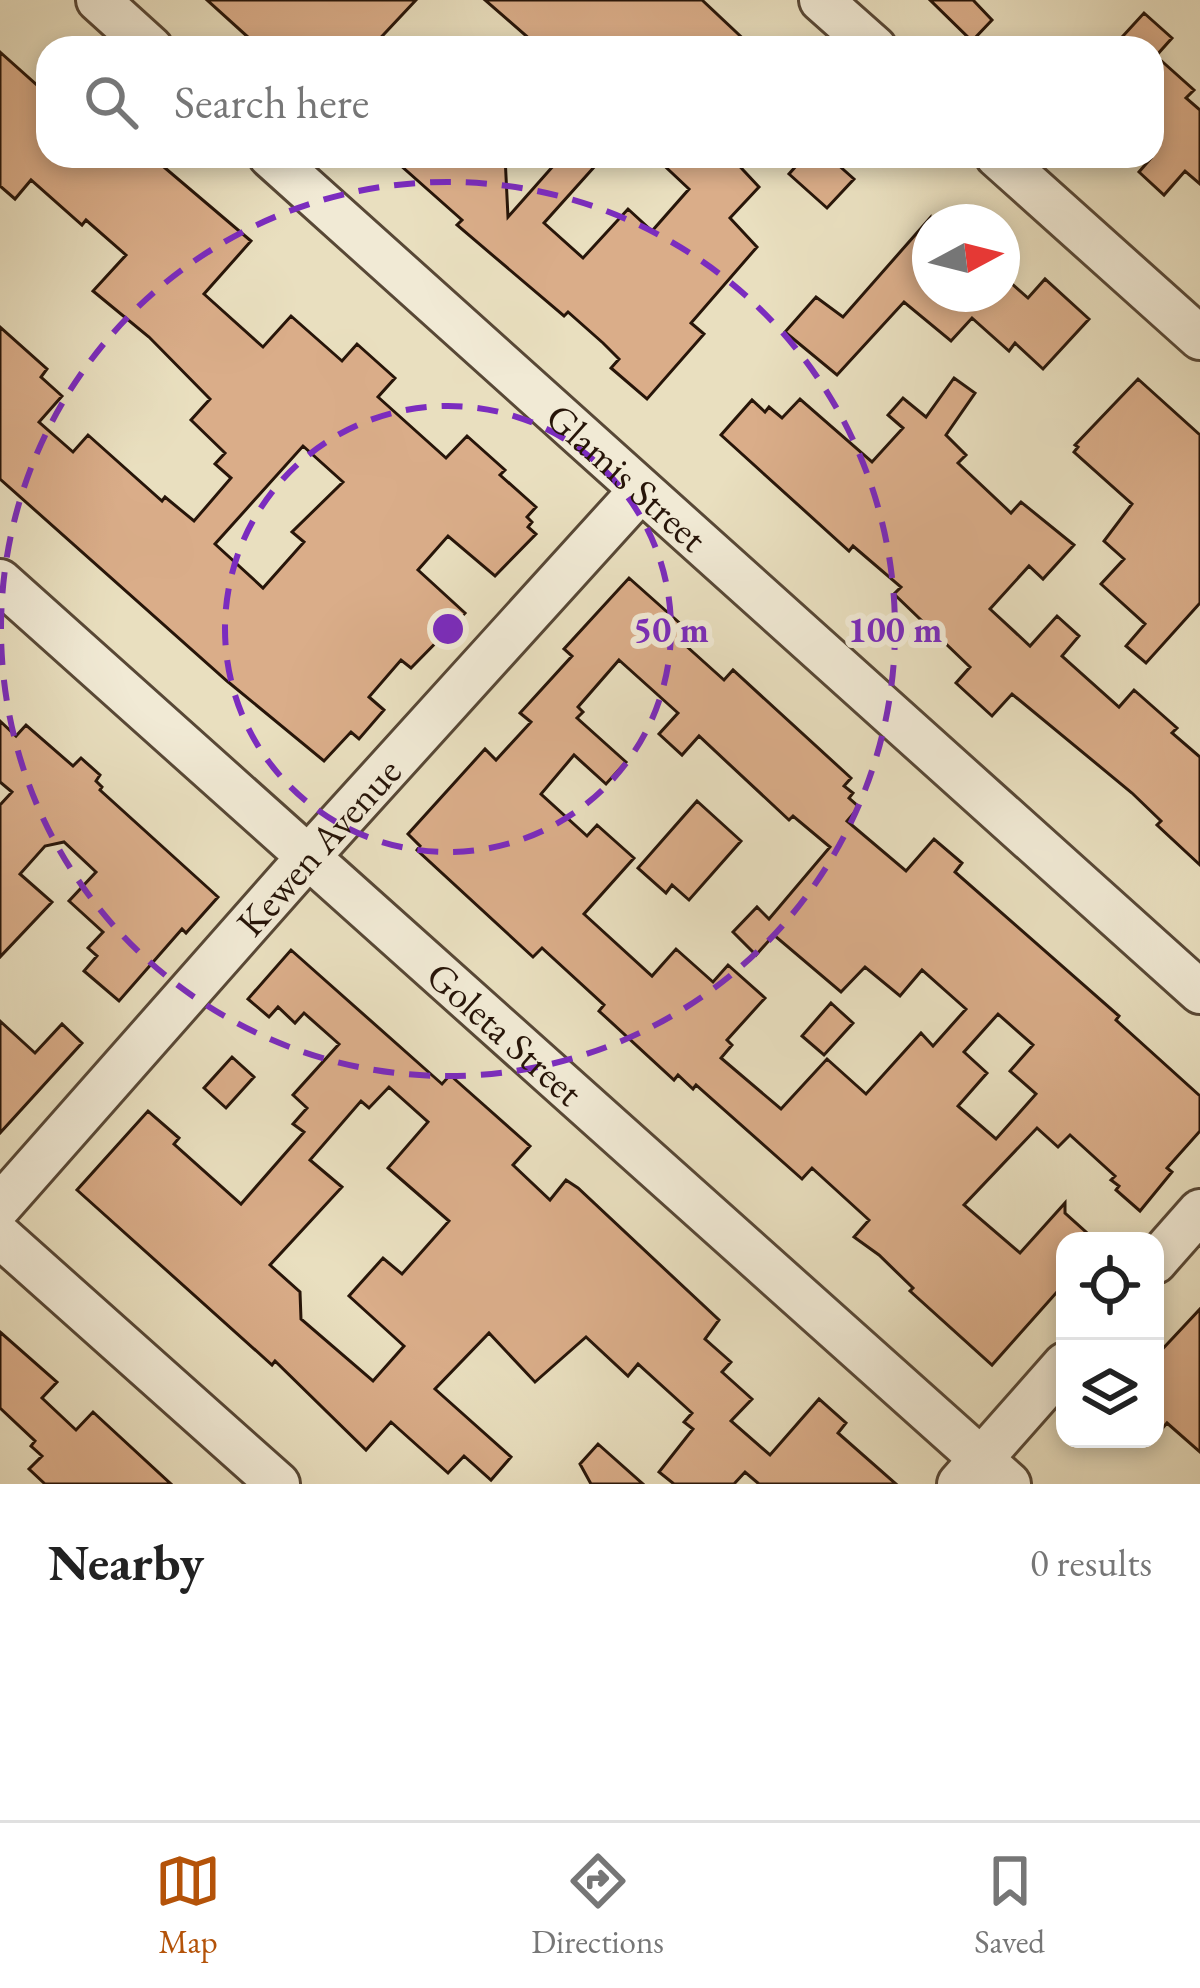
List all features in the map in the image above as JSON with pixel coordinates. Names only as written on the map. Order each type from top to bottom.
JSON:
[{"type":"street","points":[[98,0],[138,36]]},
{"type":"street","points":[[821,0],[862,36]]},
{"type":"street","name":"Glamis Street","points":[[283,168],[1200,992]]},
{"type":"street","points":[[1010,168],[1200,338]]},
{"type":"street","name":"Kewen Avenue","points":[[0,1206],[640,491]]},
{"type":"street","name":"Goleta Street","points":[[0,581],[309,856],[983,1476]]},
{"type":"street","points":[[1164,1252],[1200,1211]]},
{"type":"street","points":[[0,1235],[278,1484]]},
{"type":"street","points":[[983,1476],[1056,1376]]},
{"type":"building","points":[[207,0],[416,0],[382,36],[247,36]]},
{"type":"building","points":[[485,0],[702,0],[740,36],[526,36]]},
{"type":"building","points":[[930,0],[973,0],[992,20],[977,36],[967,36]]},
{"type":"building","points":[[1144,13],[1172,38],[1164,47],[1164,36],[1123,36]]},
{"type":"building","points":[[0,52],[36,84],[36,168],[165,168],[251,241],[204,294],[263,347],[291,316],[342,361],[357,344],[395,378],[378,397],[446,458],[467,436],[536,507],[527,517],[532,522],[528,527],[536,534],[495,576],[448,536],[418,570],[465,613],[411,668],[401,660],[369,697],[384,710],[359,739],[351,732],[324,761],[0,479],[0,327],[47,369],[41,377],[62,396],[39,422],[73,452],[88,435],[162,501],[165,497],[194,521],[231,478],[215,464],[225,453],[191,420],[210,399],[149,337],[93,291],[126,255],[86,220],[82,225],[31,180],[15,199],[0,186]],"holes":[[[303,446],[343,482],[292,532],[304,542],[263,588],[215,544]]]},
{"type":"building","points":[[1164,63],[1194,90],[1186,98],[1200,110],[1200,184],[1185,171],[1164,195],[1139,172],[1164,168]]},
{"type":"building","points":[[404,168],[506,168],[508,217],[551,168],[593,168],[544,223],[583,258],[628,209],[652,231],[689,189],[667,168],[741,168],[759,187],[730,218],[757,247],[691,323],[704,334],[647,399],[611,368],[619,359],[603,343],[457,225],[462,220]]},
{"type":"building","points":[[794,168],[842,168],[854,179],[827,208],[789,174]]},
{"type":"building","points":[[912,238],[912,309],[904,302],[837,375],[785,332],[816,297],[843,317]]},
{"type":"building","points":[[1045,279],[1089,319],[1043,369],[1015,343],[1009,351],[972,318],[951,341],[916,312],[1020,312],[1020,291],[1028,298]]},
{"type":"building","points":[[954,378],[975,393],[946,435],[966,455],[958,463],[1011,513],[1021,502],[1074,545],[1043,579],[1029,566],[990,609],[1030,646],[1057,616],[1079,636],[1062,656],[1119,707],[1134,690],[1177,728],[1172,733],[1200,757],[1200,865],[1157,825],[1161,821],[1132,793],[1012,694],[992,716],[956,683],[970,667],[894,594],[901,587],[853,546],[849,551],[721,435],[752,400],[765,412],[769,407],[782,418],[800,399],[872,462],[903,428],[888,415],[903,398],[926,417]]},
{"type":"building","points":[[1138,379],[1200,435],[1200,603],[1146,663],[1126,646],[1145,624],[1101,584],[1124,559],[1104,541],[1132,504],[1074,452],[1075,445]]},
{"type":"building","points":[[629,578],[693,635],[684,644],[724,680],[733,670],[851,778],[844,786],[859,807],[847,821],[906,871],[934,839],[962,863],[955,872],[1119,1016],[1116,1020],[1200,1096],[1200,1131],[1167,1168],[1172,1172],[1140,1211],[1116,1190],[1119,1186],[1111,1180],[1115,1176],[1070,1135],[1058,1147],[1037,1128],[964,1205],[1020,1253],[1065,1203],[1065,1213],[1086,1232],[1056,1232],[1056,1293],[992,1365],[910,1291],[913,1288],[879,1255],[854,1237],[869,1220],[812,1168],[802,1179],[696,1085],[693,1089],[678,1075],[674,1080],[599,1011],[604,1005],[542,948],[533,957],[417,850],[420,846],[408,834],[485,749],[496,760],[531,722],[520,713],[572,656],[564,649]],"holes":[[[619,660],[678,713],[659,734],[682,755],[699,736],[789,820],[793,816],[830,847],[769,919],[757,907],[733,932],[756,955],[774,935],[841,992],[865,967],[900,996],[922,970],[966,1009],[933,1046],[921,1033],[866,1094],[827,1059],[781,1109],[721,1058],[732,1045],[727,1040],[765,998],[728,965],[713,982],[676,949],[652,976],[584,914],[634,858],[597,825],[587,836],[541,794],[574,755],[606,784],[626,762],[577,718],[583,712],[578,707]],[[998,1014],[1033,1045],[1010,1071],[1036,1094],[996,1139],[958,1106],[987,1073],[964,1052]]]},
{"type":"building","points":[[0,721],[16,736],[26,725],[73,766],[81,758],[100,775],[96,781],[100,790],[218,897],[186,933],[182,929],[119,1001],[84,971],[97,956],[88,948],[103,932],[69,901],[96,872],[64,842],[45,846],[20,874],[52,902],[0,957],[0,805],[12,792],[0,782]]},
{"type":"building","points":[[697,801],[741,841],[689,900],[672,885],[666,893],[638,868]]},
{"type":"building","points":[[291,950],[442,1084],[450,1075],[530,1146],[513,1165],[550,1200],[566,1180],[578,1188],[719,1320],[705,1339],[731,1362],[722,1372],[752,1399],[731,1421],[770,1455],[819,1399],[846,1423],[838,1433],[896,1484],[759,1484],[745,1472],[734,1484],[674,1484],[659,1472],[693,1429],[684,1422],[692,1413],[638,1364],[628,1376],[586,1337],[535,1382],[489,1333],[435,1389],[511,1457],[491,1480],[464,1456],[448,1473],[391,1422],[366,1450],[275,1361],[272,1365],[77,1190],[148,1111],[179,1138],[174,1144],[241,1204],[304,1132],[293,1124],[307,1108],[293,1095],[339,1044],[304,1013],[295,1023],[278,1007],[269,1017],[248,999]],"holes":[[[389,1087],[428,1122],[388,1168],[449,1221],[402,1274],[383,1258],[349,1296],[404,1346],[373,1381],[301,1319],[300,1292],[270,1265],[342,1187],[310,1160],[361,1101],[369,1108]]]},
{"type":"building","points":[[831,1003],[853,1023],[824,1055],[802,1036]]},
{"type":"building","points":[[0,1021],[35,1053],[62,1024],[82,1043],[0,1133]]},
{"type":"building","points":[[232,1057],[254,1077],[226,1108],[204,1088]]},
{"type":"building","points":[[1200,1309],[1200,1452],[1167,1423],[1164,1426],[1164,1347]]},
{"type":"building","points":[[0,1332],[57,1382],[42,1398],[76,1430],[93,1412],[171,1484],[45,1484],[29,1469],[42,1456],[31,1446],[35,1441],[0,1408]]},
{"type":"building","points":[[598,1444],[643,1484],[591,1484],[580,1464]]}]
